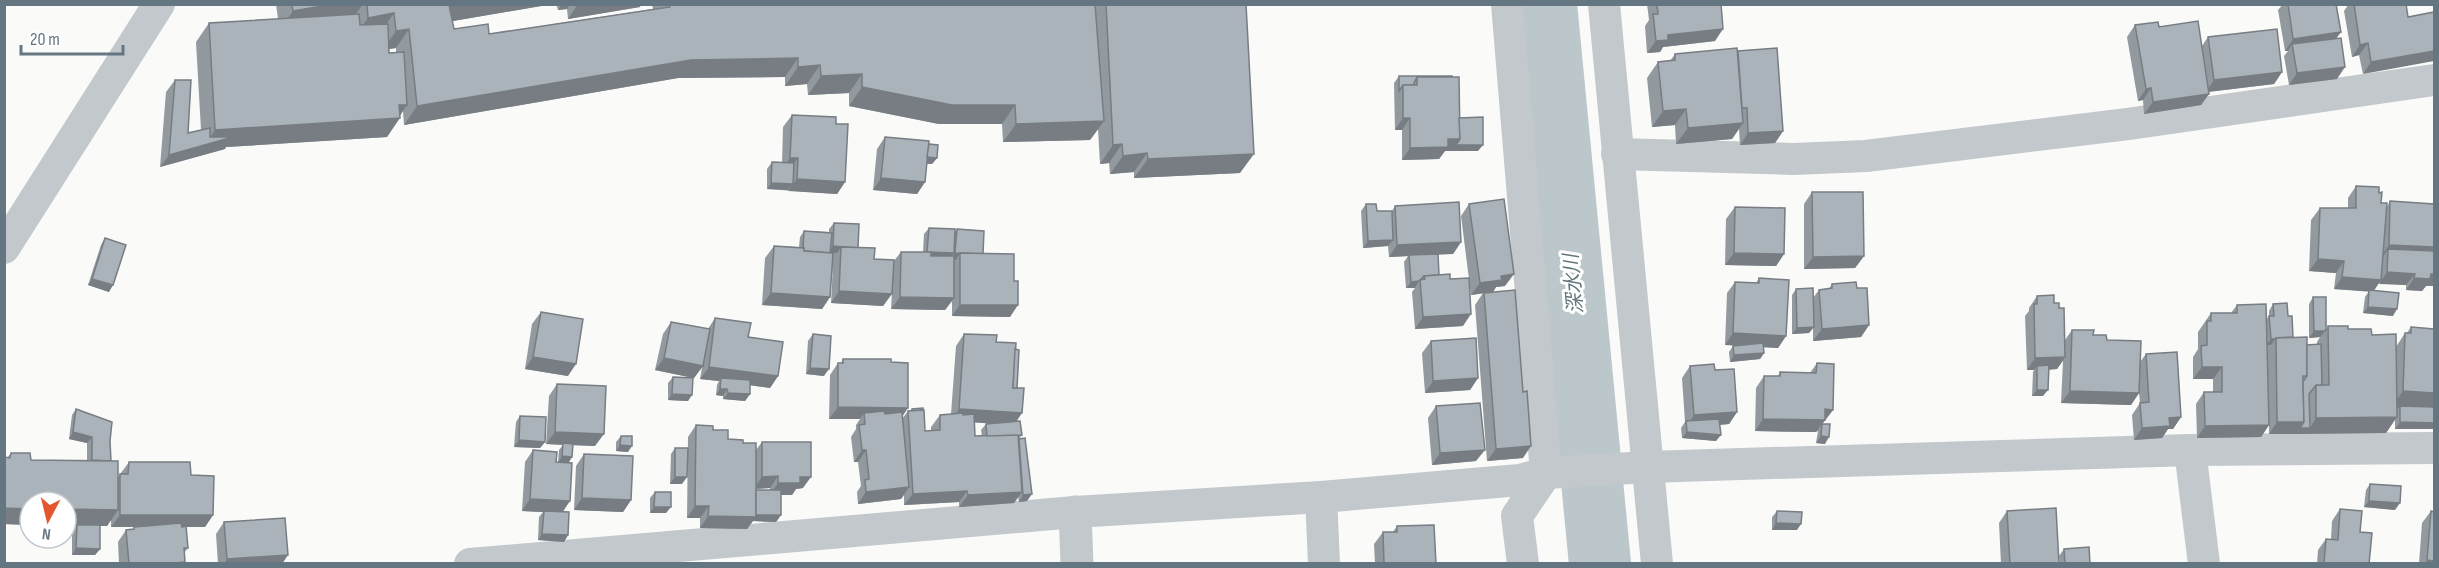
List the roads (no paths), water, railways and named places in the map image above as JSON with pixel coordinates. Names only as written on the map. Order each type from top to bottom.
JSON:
[{"type":"street","points":[[4,248],[159,4]]},
{"type":"street","points":[[1507,4],[1546,473],[1517,516],[1523,564]]},
{"type":"street","points":[[1604,4],[1657,564]]},
{"type":"street","points":[[1617,154],[1794,159],[1866,156],[2128,124],[2434,80]]},
{"type":"street","points":[[470,564],[754,552],[1075,512],[1321,497],[1520,480],[1546,473],[1648,466],[2190,450],[2434,448]]},
{"type":"street","points":[[2190,450],[2204,564]]},
{"type":"street","points":[[1321,497],[1324,564]]},
{"type":"street","points":[[1075,512],[1077,564]]},
{"type":"waterway","name":"深水川","points":[[1546,4],[1600,564]]}]
